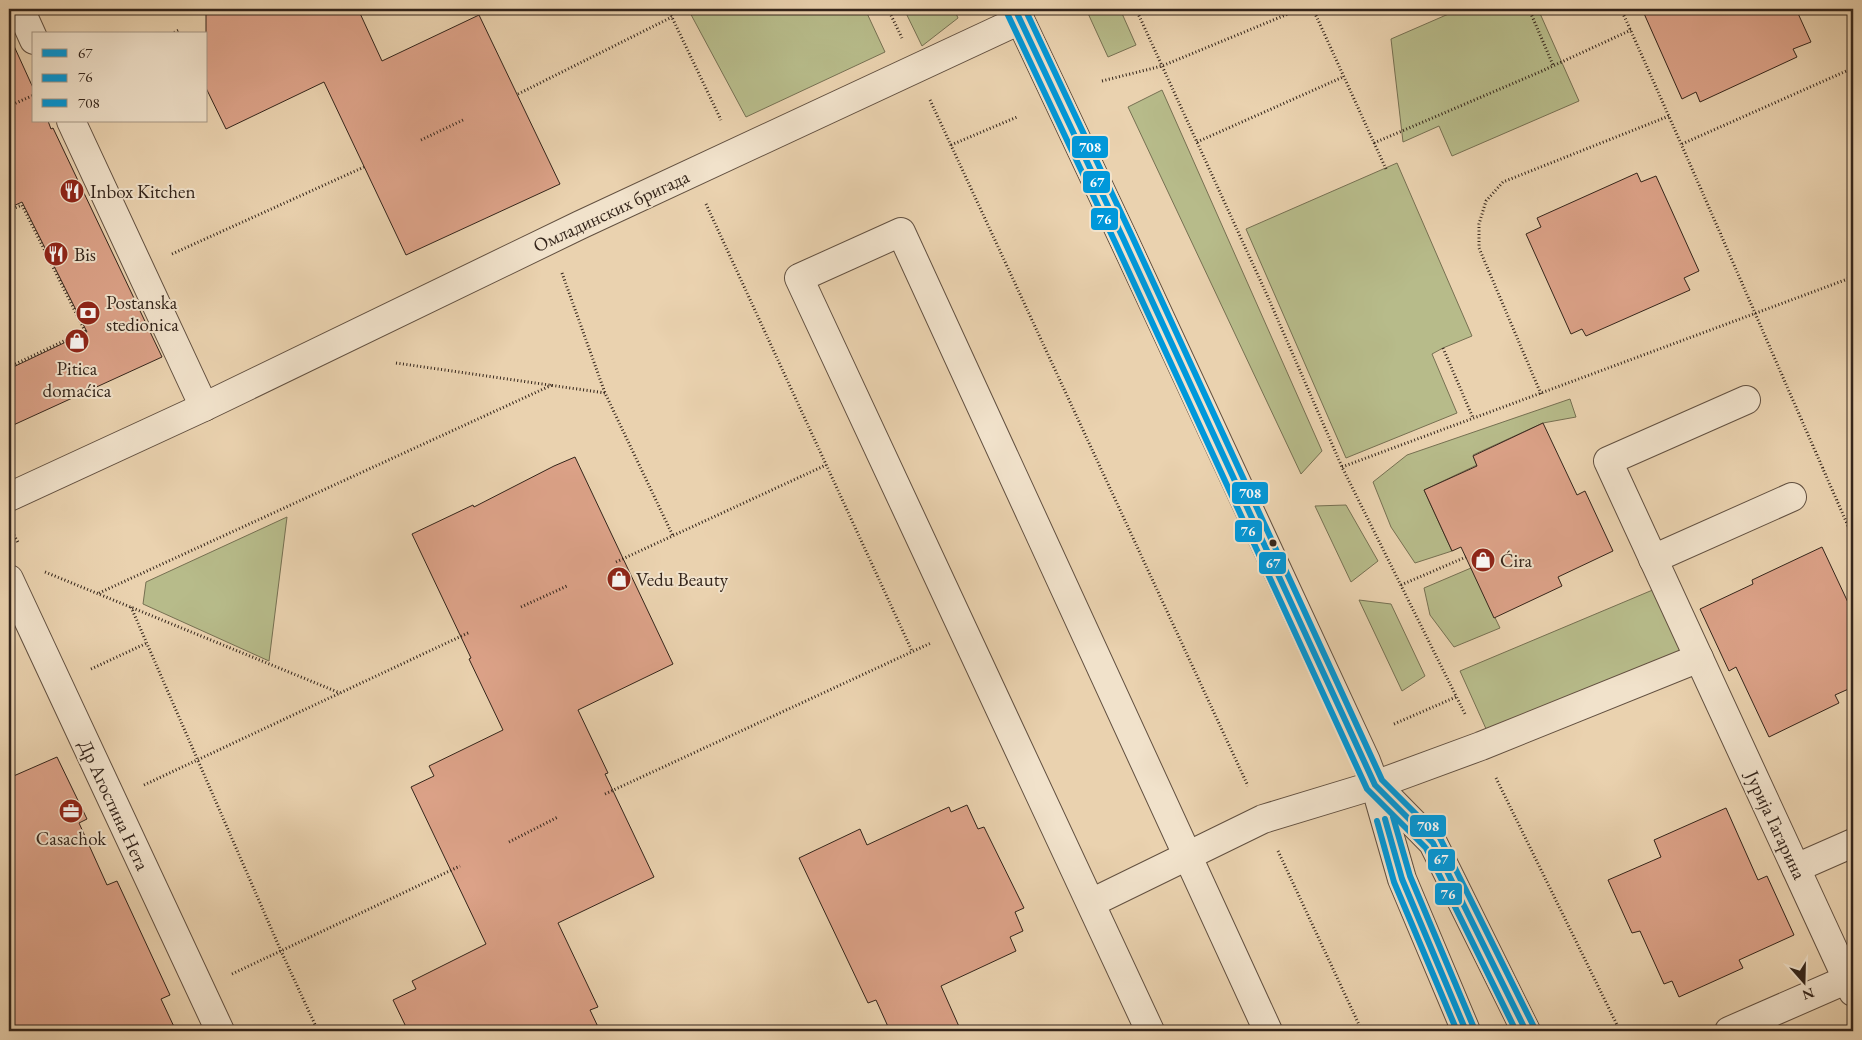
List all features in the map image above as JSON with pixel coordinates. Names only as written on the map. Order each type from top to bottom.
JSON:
[{"type":"street","points":[[20,9],[32,36]]},
{"type":"street","name":"Омладинских бригада","points":[[9,498],[915,68],[1017,14],[1376,784],[1402,879],[1466,1031]]},
{"type":"street","points":[[71,122],[204,407]]},
{"type":"street","points":[[1150,1031],[799,278],[901,232],[1268,1031]]},
{"type":"street","name":"Јурија Гагарина","points":[[1746,400],[1608,461],[1796,868],[1848,972]]},
{"type":"street","points":[[1653,558],[1792,497]]},
{"type":"street","name":"Др Агостина Нета","points":[[9,579],[220,1031]]},
{"type":"street","points":[[1091,903],[1263,819],[1376,784],[1480,746],[1698,658]]},
{"type":"street","name":"Омладинских бригада","points":[[1376,784],[1433,843],[1526,1031]]},
{"type":"street","points":[[1796,868],[1853,843]]},
{"type":"street","points":[[1729,1031],[1848,972]]},
{"type":"path","points":[[668,9],[736,152]]},
{"type":"path","points":[[888,9],[1362,1031]]},
{"type":"path","points":[[1136,9],[1267,295],[1342,468],[1620,1031]]},
{"type":"path","points":[[1102,81],[1162,66],[1300,9]]},
{"type":"path","points":[[1313,9],[1386,169]]},
{"type":"path","points":[[1529,9],[1554,65]]},
{"type":"path","points":[[1621,9],[1682,144],[1853,537]]},
{"type":"path","points":[[1848,9],[1853,21]]},
{"type":"path","points":[[518,94],[672,17]]},
{"type":"path","points":[[175,32],[179,30]]},
{"type":"path","points":[[1374,143],[1631,30]]},
{"type":"path","points":[[1682,144],[1853,68]]},
{"type":"path","points":[[1196,142],[1343,76]]},
{"type":"path","points":[[9,106],[32,96]]},
{"type":"path","points":[[1541,394],[1479,248],[1479,224],[1486,201],[1504,182],[1669,116]]},
{"type":"path","points":[[951,145],[1017,117]]},
{"type":"path","points":[[420,140],[463,120]]},
{"type":"path","points":[[140,269],[364,167]]},
{"type":"path","points":[[691,173],[912,651]]},
{"type":"path","points":[[9,210],[22,205],[84,331],[9,367]]},
{"type":"path","points":[[550,240],[605,393],[673,536]]},
{"type":"path","points":[[1342,468],[1853,277]]},
{"type":"path","points":[[1443,348],[1473,418]]},
{"type":"path","points":[[396,363],[605,393]]},
{"type":"path","points":[[99,593],[552,385]]},
{"type":"path","points":[[616,562],[826,464]]},
{"type":"path","points":[[9,524],[21,549]]},
{"type":"path","points":[[1401,585],[1466,557]]},
{"type":"path","points":[[38,569],[341,693]]},
{"type":"path","points":[[521,607],[567,586]]},
{"type":"path","points":[[131,607],[281,951],[318,1031]]},
{"type":"path","points":[[606,794],[912,651],[962,630]]},
{"type":"path","points":[[112,800],[470,632]]},
{"type":"path","points":[[58,684],[147,644]]},
{"type":"path","points":[[1394,724],[1456,697]]},
{"type":"path","points":[[509,842],[558,817]]},
{"type":"path","points":[[200,990],[460,866]]},
{"type":"green space","points":[[688,9],[865,9],[885,52],[746,117]]},
{"type":"green space","points":[[904,9],[954,9],[958,18],[922,46]]},
{"type":"green space","points":[[1086,9],[1120,9],[1136,45],[1108,57]]},
{"type":"green space","points":[[1460,9],[1538,9],[1579,101],[1452,156],[1439,126],[1403,142],[1391,39]]},
{"type":"green space","points":[[1162,90],[1322,451],[1301,474],[1128,107]]},
{"type":"green space","points":[[1397,163],[1472,336],[1432,354],[1457,413],[1346,458],[1246,229]]},
{"type":"green space","points":[[1570,399],[1576,417],[1543,423],[1473,455],[1477,465],[1424,490],[1452,551],[1415,563],[1391,527],[1373,482],[1407,455]]},
{"type":"green space","points":[[1346,505],[1378,561],[1351,582],[1315,506]]},
{"type":"green space","points":[[287,517],[269,661],[143,604],[146,582]]},
{"type":"green space","points":[[1471,568],[1500,628],[1454,647],[1430,615],[1424,588]]},
{"type":"green space","points":[[1655,589],[1682,652],[1487,731],[1460,671]]},
{"type":"green space","points":[[1359,600],[1391,604],[1425,676],[1402,691]]},
{"type":"building","points":[[206,9],[358,9],[382,61],[479,15],[560,184],[406,255],[324,82],[226,129],[208,92],[208,32],[206,32]]},
{"type":"building","points":[[1642,9],[1796,9],[1811,42],[1793,49],[1797,57],[1700,102],[1696,92],[1682,99]]},
{"type":"building","points":[[9,35],[32,86],[32,122],[48,122],[51,129],[53,128],[162,357],[9,427],[9,369],[87,332],[22,202],[9,208]]},
{"type":"building","points":[[1637,173],[1641,182],[1656,176],[1699,271],[1684,278],[1690,290],[1586,336],[1582,329],[1571,334],[1526,234],[1541,227],[1537,218]]},
{"type":"building","points":[[1543,423],[1577,495],[1585,491],[1613,551],[1558,577],[1562,586],[1494,618],[1461,547],[1452,551],[1424,490],[1477,466],[1473,456]]},
{"type":"building","points":[[575,457],[673,664],[578,710],[608,773],[605,774],[654,877],[558,923],[598,1007],[590,1010],[600,1031],[408,1031],[393,1000],[416,989],[412,981],[486,944],[411,787],[434,776],[429,766],[503,730],[412,534],[473,505],[474,507]]},
{"type":"building","points":[[1822,547],[1853,613],[1853,687],[1835,695],[1839,703],[1769,737],[1736,667],[1729,671],[1700,609],[1753,584],[1752,580]]},
{"type":"building","points":[[57,757],[87,819],[79,823],[107,885],[117,881],[170,995],[161,999],[176,1031],[9,1031],[9,778]]},
{"type":"building","points":[[967,805],[978,829],[984,827],[1024,908],[1015,912],[1023,931],[1010,937],[1016,951],[941,986],[961,1031],[890,1031],[876,1000],[868,1003],[799,858],[860,829],[867,845],[949,807],[951,812]]},
{"type":"building","points":[[1726,808],[1758,880],[1767,876],[1794,935],[1739,960],[1743,968],[1679,997],[1672,981],[1664,984],[1640,931],[1632,933],[1608,880],[1661,857],[1654,840]]},
{"type":"transit line","name":"67","points":[[1015,9],[1123,238],[1375,785],[1433,843],[1526,1031]]},
{"type":"transit line","name":"708","points":[[1025,9],[1131,234],[1382,780],[1440,838],[1534,1027]]},
{"type":"transit line","name":"76","points":[[1007,13],[1115,242],[1367,789],[1426,848],[1516,1031]]},
{"type":"transit line","name":"708","points":[[1393,817],[1410,876],[1474,1028]]},
{"type":"transit line","name":"67","points":[[1385,819],[1402,879],[1466,1031]]},
{"type":"transit line","name":"76","points":[[1377,821],[1394,882],[1457,1031]]},
{"type":"place","name":"Inbox Kitchen","points":[[72,191]]},
{"type":"place","name":"Bis","points":[[56,254]]},
{"type":"place","name":"Postanska stedionica","points":[[88,313]]},
{"type":"place","name":"Pitica domaćica","points":[[77,341]]},
{"type":"place","name":"Ćira","points":[[1483,560]]},
{"type":"place","name":"Vedu Beauty","points":[[619,579]]},
{"type":"place","name":"Casachok","points":[[71,811]]}]
